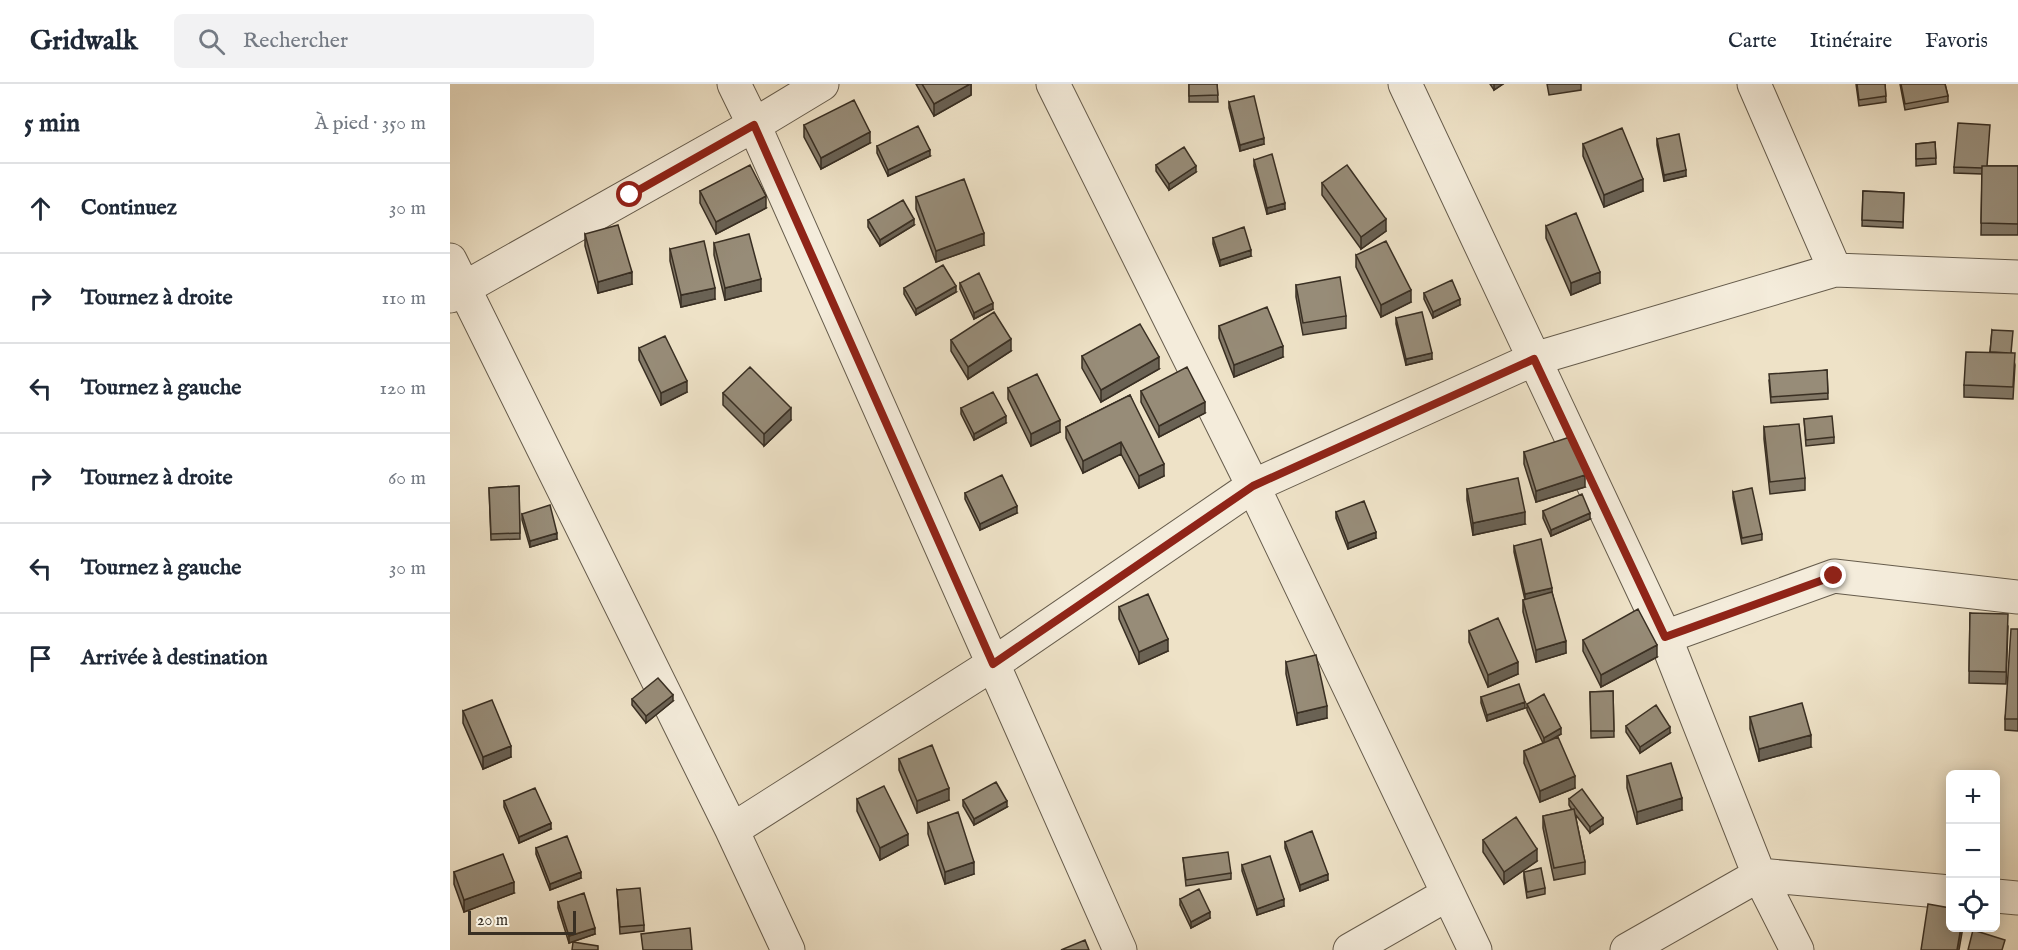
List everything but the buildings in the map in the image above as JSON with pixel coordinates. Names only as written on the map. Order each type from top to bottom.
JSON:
[{"type":"street","points":[[734,84],[1120,950]]},
{"type":"street","points":[[788,950],[732,830],[455,282],[754,125],[822,84]]},
{"type":"street","points":[[1053,84],[1253,486],[1475,950]]},
{"type":"street","points":[[1405,84],[1665,637],[1759,875],[1797,950]]},
{"type":"street","points":[[1754,84],[1834,270]]},
{"type":"street","points":[[732,830],[993,664],[1253,486],[1534,359],[1834,270],[2018,277]]},
{"type":"street","points":[[1665,637],[1834,576],[2018,597]]},
{"type":"street","points":[[1627,950],[1759,875],[1946,892]]},
{"type":"street","points":[[1350,950],[1448,894]]},
{"type":"street","points":[[2000,896],[2018,898]]},
{"type":"route","points":[[630,195],[754,125],[993,664],[1253,486],[1534,359],[1665,637],[1834,576]]}]
